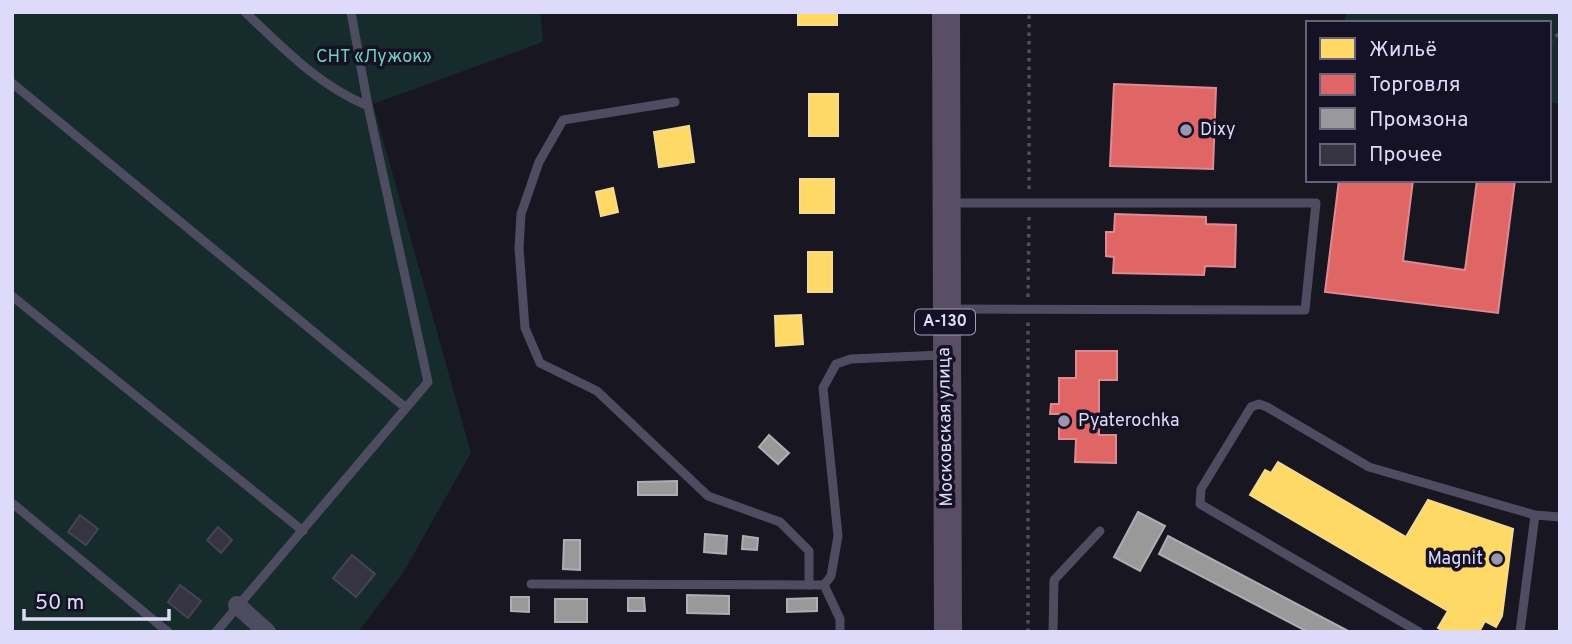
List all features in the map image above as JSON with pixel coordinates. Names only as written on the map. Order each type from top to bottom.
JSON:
[{"type":"highway","name":"Московская улица","points":[[946,12],[948,632]]},
{"type":"street","points":[[237,605],[267,632]]},
{"type":"lane","points":[[244,12],[313,75],[347,97],[368,106]]},
{"type":"lane","points":[[215,632],[428,382],[368,106],[351,12]]},
{"type":"lane","points":[[12,83],[406,408]]},
{"type":"lane","points":[[675,102],[563,120],[539,162],[521,214],[519,248],[526,328],[540,363],[597,391],[708,496],[780,522],[809,551],[808,585]]},
{"type":"lane","points":[[945,203],[1317,204],[1305,310],[945,309]]},
{"type":"lane","points":[[12,296],[303,531]]},
{"type":"lane","points":[[824,585],[831,576],[838,536],[823,388],[836,364],[851,359],[941,355]]},
{"type":"lane","points":[[1419,632],[1200,504],[1201,489],[1251,407],[1259,404],[1267,407],[1369,467],[1535,515],[1560,517]]},
{"type":"lane","points":[[12,503],[168,632]]},
{"type":"lane","points":[[1520,632],[1535,515]]},
{"type":"lane","points":[[1054,632],[1054,580],[1100,531]]},
{"type":"lane","points":[[531,584],[824,585]]},
{"type":"lane","points":[[824,585],[839,619],[840,632]]},
{"type":"path","points":[[1028,632],[1029,12]]},
{"type":"green space","name":"СНТ «Лужок»","points":[[12,12],[540,12],[543,42],[373,104],[471,453],[403,573],[358,632],[12,632]]},
{"type":"green space","points":[[1346,12],[1560,12],[1560,104],[1551,102],[1551,21],[1345,21]]},
{"type":"building: Жильё","points":[[798,12],[837,12],[837,25],[798,25]]},
{"type":"building: Жильё","points":[[809,94],[838,94],[838,136],[809,136]]},
{"type":"building: Жильё","points":[[689,126],[694,162],[659,167],[654,132]]},
{"type":"building: Жильё","points":[[800,179],[834,179],[834,213],[800,213]]},
{"type":"building: Жильё","points":[[613,188],[618,212],[601,216],[596,192]]},
{"type":"building: Жильё","points":[[808,252],[832,252],[832,292],[808,292]]},
{"type":"building: Жильё","points":[[801,315],[803,344],[776,346],[775,316]]},
{"type":"building: Жильё","points":[[1278,462],[1406,537],[1428,500],[1513,529],[1502,616],[1496,627],[1485,621],[1479,632],[1445,632],[1438,628],[1448,611],[1250,495],[1265,470],[1271,473]]},
{"type":"building: Торговля","points":[[1114,84],[1216,88],[1213,169],[1110,166]]},
{"type":"building: Торговля","points":[[1339,182],[1413,182],[1403,261],[1465,270],[1477,182],[1515,182],[1498,313],[1325,292]]},
{"type":"building: Торговля","points":[[1115,214],[1206,217],[1206,224],[1236,225],[1235,267],[1205,266],[1204,275],[1113,273],[1114,257],[1106,256],[1106,232],[1114,232]]},
{"type":"building: Торговля","points":[[1076,351],[1117,351],[1117,380],[1099,380],[1099,435],[1116,435],[1116,463],[1075,462],[1076,439],[1059,439],[1059,414],[1050,414],[1051,404],[1059,404],[1059,378],[1076,378]]},
{"type":"building: Промзона","points":[[769,435],[789,453],[778,464],[759,447]]},
{"type":"building: Промзона","points":[[677,481],[677,495],[638,495],[638,482]]},
{"type":"building: Промзона","points":[[1138,512],[1165,526],[1140,571],[1114,557]]},
{"type":"building: Промзона","points":[[705,534],[727,536],[726,554],[704,552]]},
{"type":"building: Промзона","points":[[743,536],[758,538],[757,550],[742,549]]},
{"type":"building: Промзона","points":[[1168,536],[1350,632],[1308,632],[1159,554]]},
{"type":"building: Промзона","points":[[564,540],[580,540],[580,570],[563,569]]},
{"type":"building: Промзона","points":[[687,595],[729,596],[729,614],[687,613]]},
{"type":"building: Промзона","points":[[511,597],[529,597],[529,612],[511,611]]},
{"type":"building: Промзона","points":[[628,598],[644,598],[645,611],[628,611]]},
{"type":"building: Промзона","points":[[817,598],[817,611],[787,612],[787,599]]},
{"type":"building: Промзона","points":[[555,599],[587,599],[587,622],[555,622]]},
{"type":"building: Прочее","points":[[80,515],[98,529],[86,545],[68,532]]},
{"type":"building: Прочее","points":[[218,527],[232,540],[221,553],[207,540]]},
{"type":"building: Прочее","points":[[352,555],[375,574],[356,597],[333,578]]},
{"type":"building: Прочее","points":[[180,585],[201,601],[188,618],[168,602]]},
{"type":"place","name":"Dixy","points":[[1186,130]]},
{"type":"place","name":"Pyaterochka","points":[[1064,421]]},
{"type":"place","name":"Magnit","points":[[1497,559]]}]
